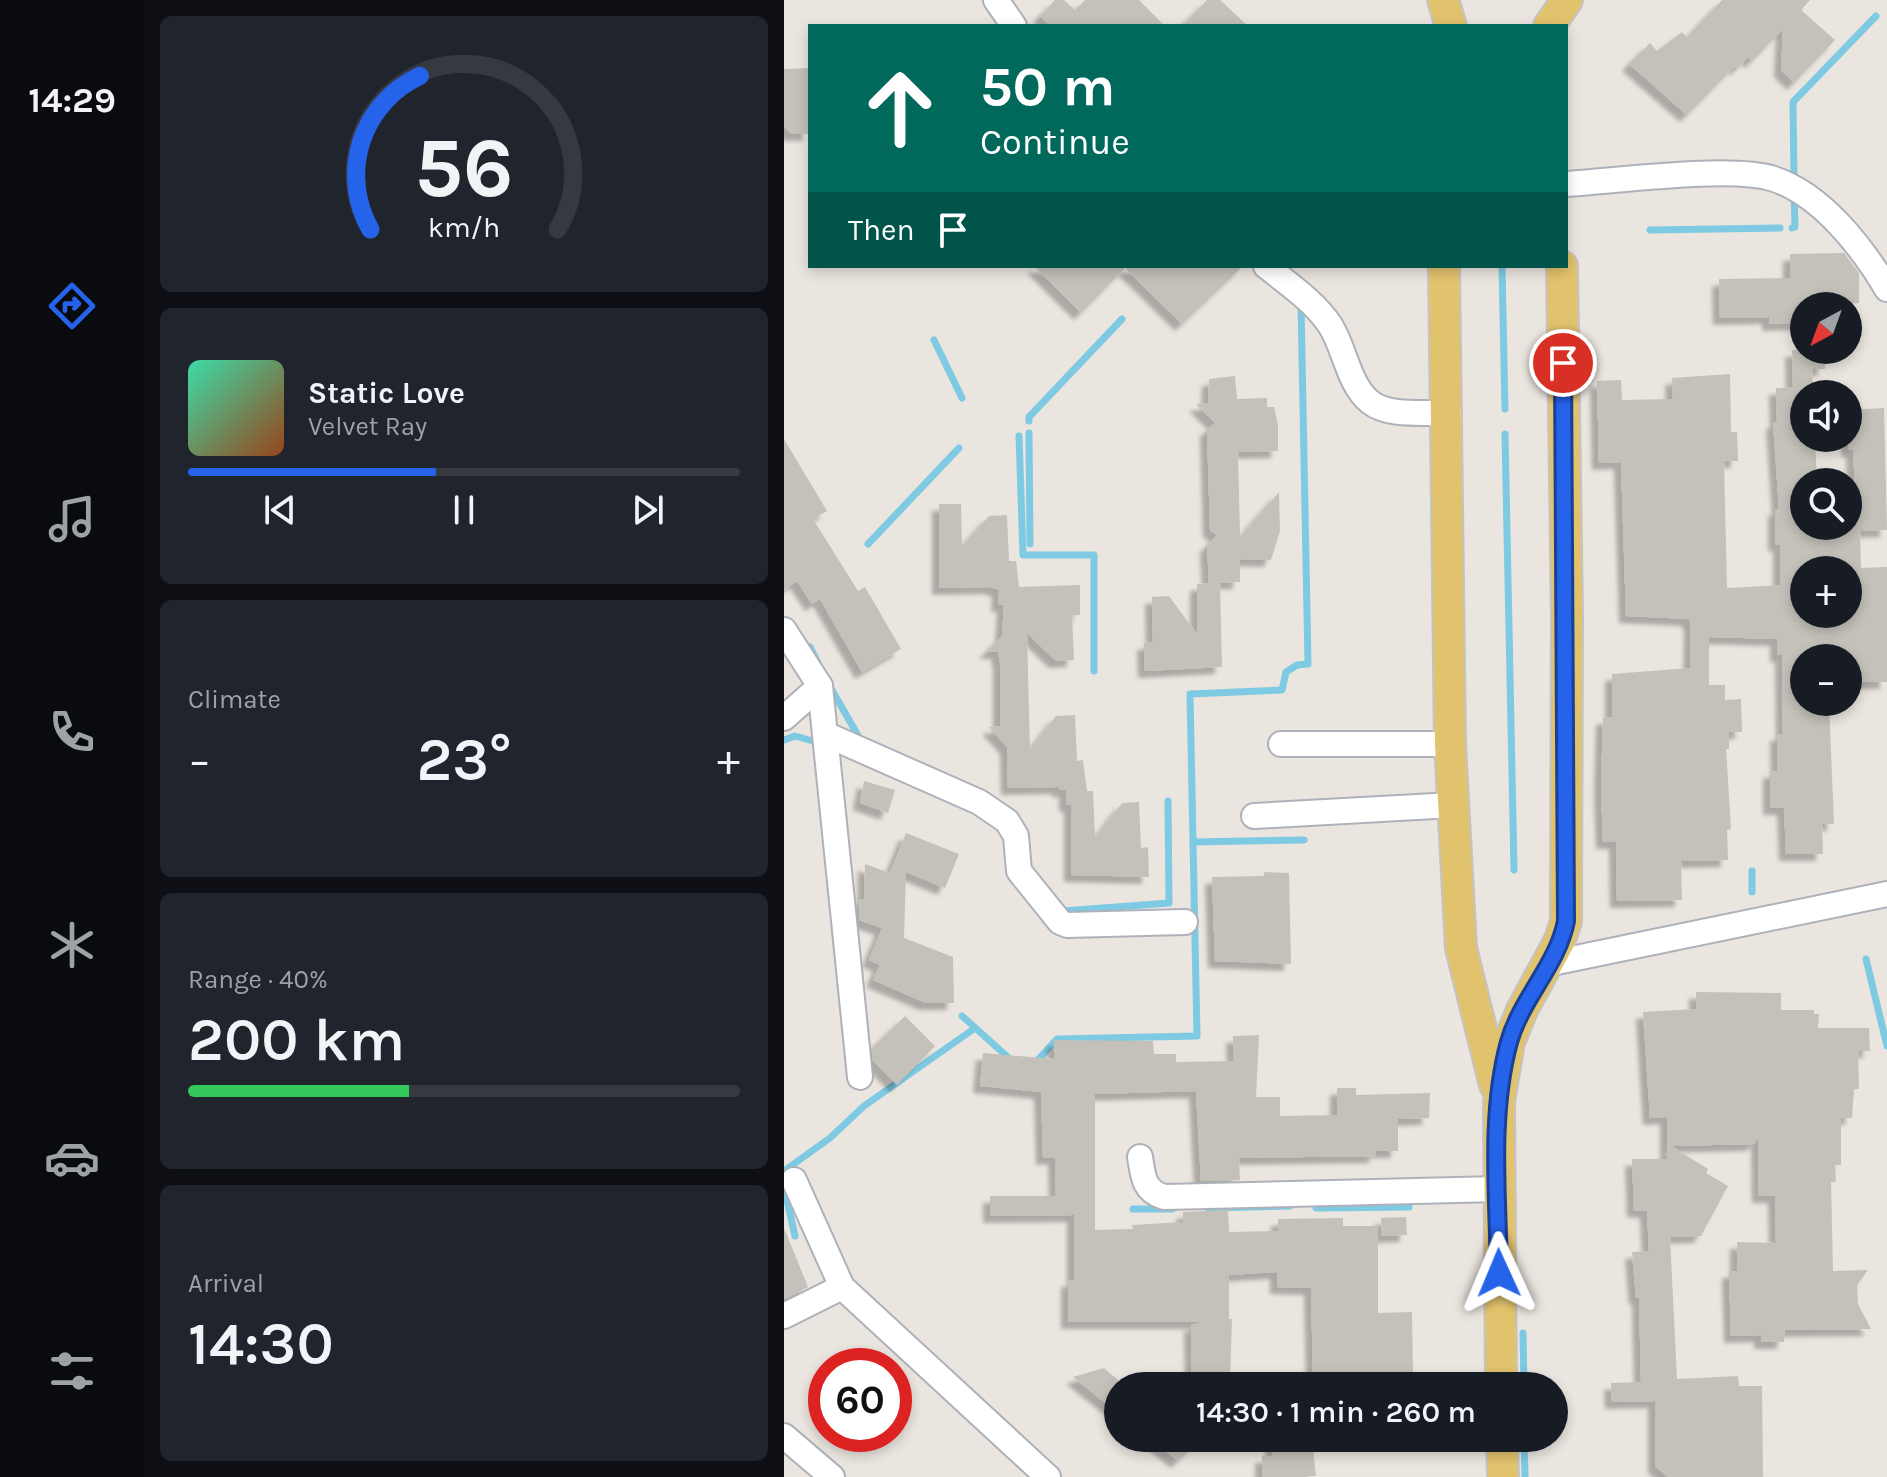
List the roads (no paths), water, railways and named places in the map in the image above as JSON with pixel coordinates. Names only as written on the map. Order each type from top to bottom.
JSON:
[{"type":"main road","points":[[1443,0],[1450,24]]},
{"type":"main road","points":[[1550,24],[1567,0]]},
{"type":"main road","points":[[1444,268],[1449,413],[1450,744],[1461,948],[1499,1102]]},
{"type":"main road","points":[[1501,1372],[1499,1102],[1509,1042],[1566,921],[1567,617],[1562,268]]},
{"type":"main road","points":[[1502,1452],[1503,1477]]},
{"type":"street","points":[[996,0],[1013,24]]},
{"type":"street","points":[[1568,184],[1733,174],[1774,179],[1808,196],[1836,223],[1887,289]]},
{"type":"street","points":[[1268,268],[1319,311],[1331,327],[1359,390],[1370,402],[1385,410],[1449,413]]},
{"type":"street","points":[[784,630],[820,686],[860,1077]]},
{"type":"street","points":[[784,718],[820,686]]},
{"type":"street","points":[[825,734],[979,802],[1007,821],[1016,836],[1019,871],[1060,922],[1067,925],[1185,922]]},
{"type":"street","points":[[1281,744],[1450,744]]},
{"type":"street","points":[[1254,816],[1453,805]]},
{"type":"street","points":[[1547,964],[1887,894]]},
{"type":"street","points":[[1140,1157],[1146,1186],[1154,1194],[1164,1197],[1498,1189]]},
{"type":"street","points":[[794,1180],[842,1287],[1048,1477]]},
{"type":"street","points":[[784,1316],[842,1287]]},
{"type":"street","points":[[784,1436],[832,1477]]},
{"type":"waterway","points":[[1794,180],[1793,102],[1876,16]]},
{"type":"waterway","points":[[1792,228],[1795,227],[1794,193]]},
{"type":"waterway","points":[[1650,230],[1780,228]]},
{"type":"waterway","points":[[1502,268],[1505,409]]},
{"type":"waterway","points":[[1035,1063],[1057,1039],[1197,1036],[1190,694],[1282,690],[1286,672],[1297,665],[1308,664],[1301,304]]},
{"type":"waterway","points":[[1029,421],[1029,417],[1122,319]]},
{"type":"waterway","points":[[934,340],[962,398]]},
{"type":"waterway","points":[[1029,433],[1030,544]]},
{"type":"waterway","points":[[1505,434],[1514,870]]},
{"type":"waterway","points":[[1019,436],[1023,555],[1094,555],[1094,671]]},
{"type":"waterway","points":[[868,544],[959,448]]},
{"type":"waterway","points":[[810,647],[818,663]]},
{"type":"waterway","points":[[829,685],[860,739]]},
{"type":"waterway","points":[[784,740],[795,736],[820,743]]},
{"type":"waterway","points":[[1059,906],[1063,911],[1169,903],[1168,801]]},
{"type":"waterway","points":[[1193,842],[1304,840]]},
{"type":"waterway","points":[[1752,871],[1752,892]]},
{"type":"waterway","points":[[1866,959],[1887,1046]]},
{"type":"waterway","points":[[962,1016],[1011,1060]]},
{"type":"waterway","points":[[784,1171],[830,1138],[864,1106],[975,1028]]},
{"type":"waterway","points":[[784,1187],[795,1236]]},
{"type":"waterway","points":[[1208,1208],[1290,1206]]},
{"type":"waterway","points":[[1316,1208],[1409,1207]]},
{"type":"waterway","points":[[1133,1209],[1172,1209]]},
{"type":"waterway","points":[[1523,1333],[1524,1372]]},
{"type":"waterway","points":[[1524,1452],[1525,1477]]}]
